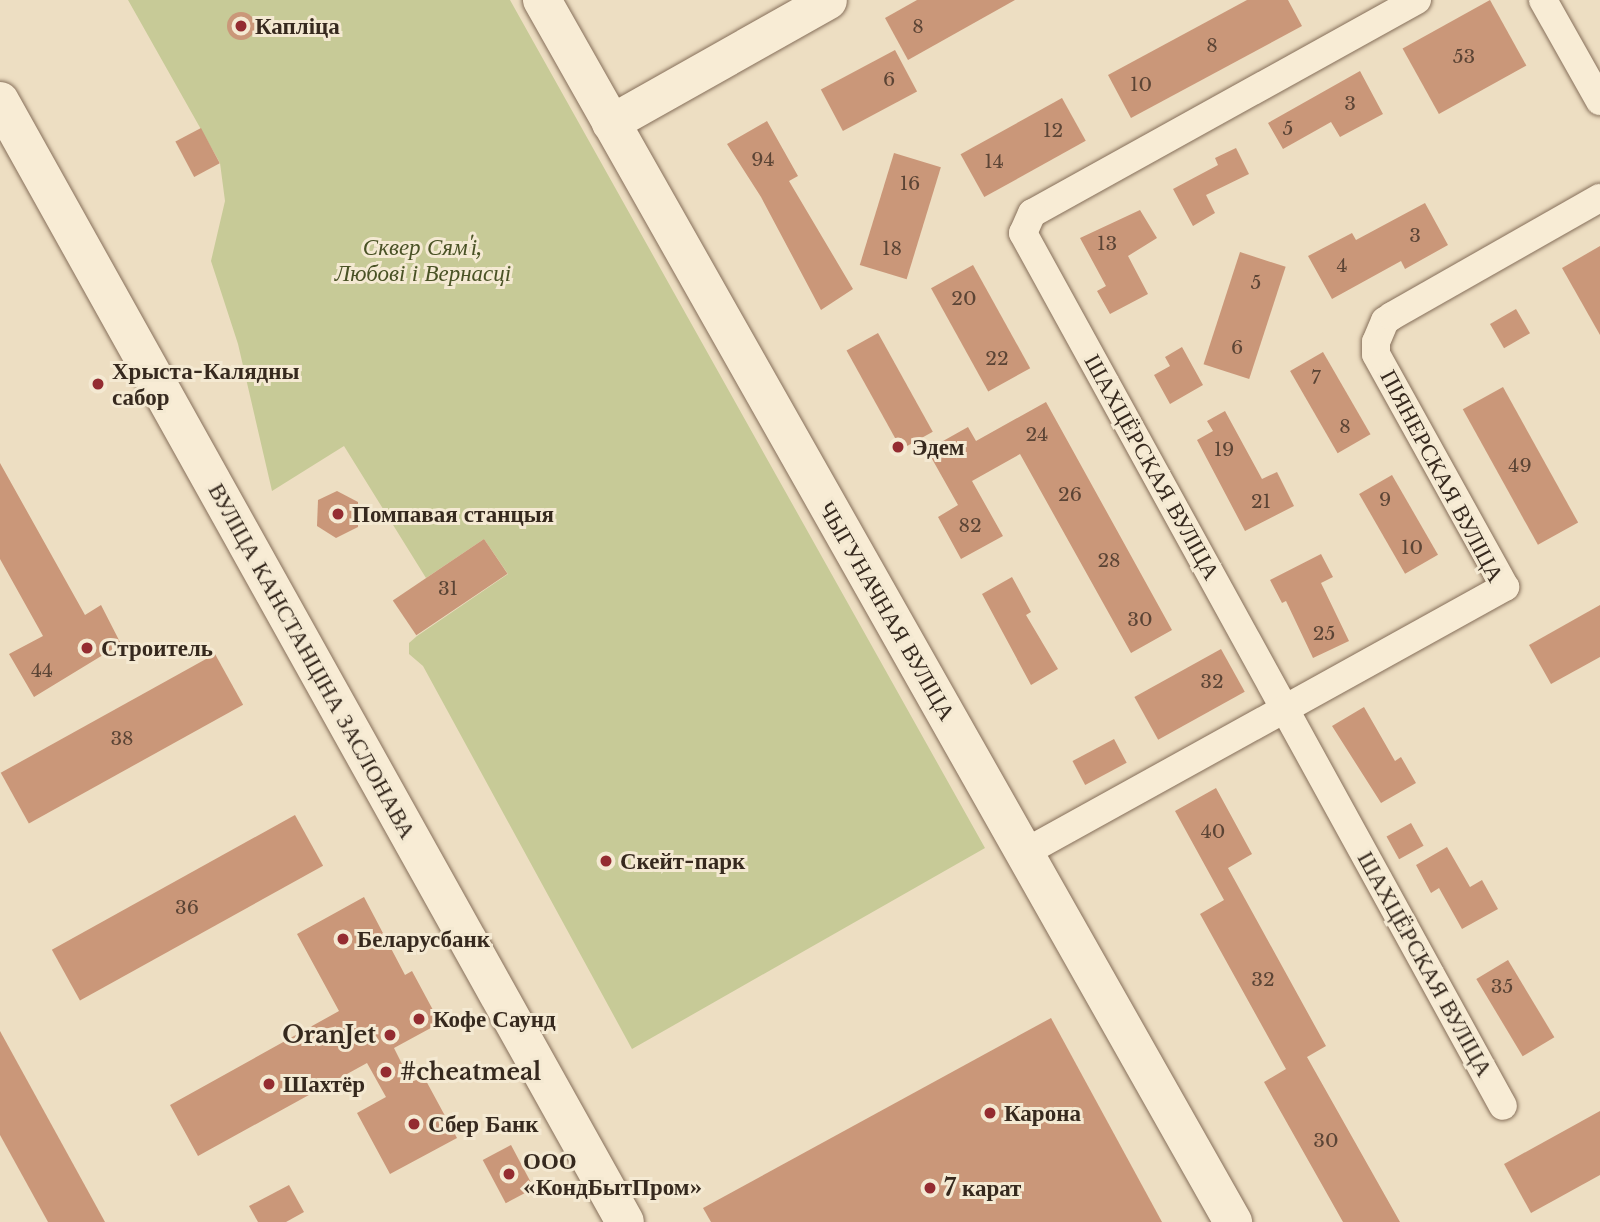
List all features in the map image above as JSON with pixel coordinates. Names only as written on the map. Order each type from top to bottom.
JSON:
[{"type":"main road","name":"ЧЫГУНАЧНАЯ ВУЛІЦА","points":[[542,0],[1233,1222]]},
{"type":"main road","name":"ВУЛІЦА КАНСТАНЦІНА ЗАСЛОНАВА","points":[[0,101],[625,1222]]},
{"type":"street","points":[[610,123],[828,0]]},
{"type":"street","name":"ШАХЦЁРСКАЯ ВУЛІЦА","points":[[1417,0],[1032,213],[1023,225],[1026,239],[1503,1106]]},
{"type":"street","points":[[1543,0],[1600,101]]},
{"type":"street","name":"ПІЯНЕРСКАЯ ВУЛІЦА","points":[[1024,853],[1285,706],[1505,587],[1376,354],[1376,342],[1385,321],[1392,316],[1600,198]]},
{"type":"green space","name":"Сквер Сямʼі, Любові і Вернасці","points":[[128,0],[510,0],[985,848],[632,1049],[423,666],[409,654],[409,643],[417,636],[508,574],[484,539],[426,578],[344,446],[272,491],[238,344],[211,261],[225,201],[220,163]]},
{"type":"building","points":[[917,0],[1015,0],[908,60],[885,18]]},
{"type":"building","points":[[1247,0],[1288,0],[1302,26],[1131,118],[1108,75]]},
{"type":"building","points":[[1490,0],[1526,66],[1439,114],[1403,48]]},
{"type":"building","name":"Капліца","points":[[241,12],[251,16],[255,26],[251,36],[241,40],[231,36],[227,26],[231,16]]},
{"type":"building","points":[[895,50],[917,91],[843,131],[821,89]]},
{"type":"building","points":[[1360,71],[1383,114],[1340,137],[1331,122],[1283,149],[1268,123]]},
{"type":"building","points":[[1062,98],[1086,141],[984,197],[961,154]]},
{"type":"building","points":[[767,121],[798,176],[789,181],[853,289],[821,310],[761,197],[727,144]]},
{"type":"building","points":[[201,128],[220,163],[194,177],[175,142]]},
{"type":"building","points":[[1236,148],[1249,174],[1206,195],[1215,213],[1193,226],[1173,189],[1218,165],[1215,158]]},
{"type":"building","points":[[894,153],[941,167],[907,279],[860,265]]},
{"type":"building","points":[[1425,203],[1448,245],[1405,269],[1401,261],[1332,299],[1308,256],[1352,233],[1356,240]]},
{"type":"building","points":[[1140,210],[1157,238],[1128,256],[1148,294],[1110,314],[1097,291],[1106,286],[1080,238]]},
{"type":"building","points":[[1600,246],[1600,335],[1562,268]]},
{"type":"building","points":[[1240,252],[1286,267],[1249,379],[1204,364]]},
{"type":"building","points":[[973,265],[1030,368],[988,391],[931,288]]},
{"type":"building","points":[[1516,309],[1530,333],[1504,348],[1490,324]]},
{"type":"building","points":[[878,333],[933,432],[901,449],[847,350]]},
{"type":"building","points":[[1182,347],[1203,385],[1170,404],[1154,375],[1170,366],[1165,357]]},
{"type":"building","points":[[1323,352],[1370,434],[1338,453],[1290,371]]},
{"type":"building","points":[[1503,387],[1578,523],[1538,545],[1463,409]]},
{"type":"building","points":[[1046,402],[1172,630],[1131,653],[1020,454],[972,481],[1003,536],[961,559],[938,517],[958,505],[927,450],[968,427],[976,441]]},
{"type":"building","points":[[1225,411],[1262,479],[1277,472],[1294,506],[1245,531],[1197,440],[1213,431],[1207,421]]},
{"type":"building","points":[[0,463],[85,615],[101,605],[121,644],[34,697],[9,654],[43,636],[0,559]]},
{"type":"building","points":[[1392,475],[1438,555],[1405,574],[1359,494]]},
{"type":"building","name":"Помпавая станцыя","points":[[337,491],[358,502],[358,527],[336,538],[317,526],[318,500]]},
{"type":"building","points":[[484,539],[507,574],[416,635],[393,601]]},
{"type":"building","points":[[1321,554],[1333,577],[1321,583],[1349,641],[1313,658],[1286,601],[1282,603],[1270,580]]},
{"type":"building","points":[[1012,577],[1031,612],[1026,615],[1058,669],[1031,685],[982,594]]},
{"type":"building","points":[[1600,605],[1600,657],[1551,684],[1529,645]]},
{"type":"building","points":[[1221,649],[1245,692],[1158,740],[1134,697]]},
{"type":"building","points":[[215,654],[243,705],[29,824],[1,773]]},
{"type":"building","points":[[1364,707],[1395,761],[1401,757],[1416,783],[1381,803],[1332,726]]},
{"type":"building","points":[[1114,739],[1127,763],[1085,785],[1073,761]]},
{"type":"building","points":[[1216,788],[1252,854],[1228,868],[1326,1046],[1307,1057],[1400,1222],[1343,1222],[1264,1082],[1286,1069],[1200,914],[1224,900],[1175,811]]},
{"type":"building","points":[[295,815],[323,866],[80,1001],[52,950]]},
{"type":"building","points":[[1411,823],[1424,846],[1399,859],[1387,837]]},
{"type":"building","points":[[1447,847],[1470,887],[1482,880],[1498,909],[1462,929],[1439,888],[1431,893],[1416,865]]},
{"type":"building","points":[[364,897],[405,975],[412,971],[440,1023],[394,1048],[411,1082],[424,1077],[457,1138],[390,1174],[357,1113],[386,1097],[367,1063],[198,1156],[170,1105],[339,1011],[297,934]]},
{"type":"building","points":[[1508,960],[1554,1037],[1523,1056],[1476,979]]},
{"type":"building","name":"Карона","points":[[1051,1018],[1162,1222],[711,1222],[703,1208]]},
{"type":"building","points":[[0,1031],[105,1222],[48,1222],[0,1135]]},
{"type":"building","points":[[1600,1111],[1600,1175],[1531,1213],[1504,1164]]},
{"type":"building","name":"ООО «КондБытПром»","points":[[511,1145],[534,1188],[506,1203],[483,1160]]},
{"type":"building","points":[[289,1185],[304,1212],[286,1222],[258,1222],[249,1206]]},
{"type":"place","name":"Капліца","points":[[241,26]]},
{"type":"place","name":"Хрыста-Калядны сабор","points":[[98,384]]},
{"type":"place","name":"Эдем","points":[[898,447]]},
{"type":"place","name":"Помпавая станцыя","points":[[338,514]]},
{"type":"place","name":"Строитель","points":[[87,648]]},
{"type":"place","name":"Скейт-парк","points":[[606,861]]},
{"type":"place","name":"Беларусбанк","points":[[343,939]]},
{"type":"place","name":"Кофе Саунд","points":[[419,1019]]},
{"type":"place","name":"OranJet","points":[[390,1035]]},
{"type":"place","name":"#cheatmeal","points":[[386,1072]]},
{"type":"place","name":"Шахтёр","points":[[269,1084]]},
{"type":"place","name":"Карона","points":[[990,1113]]},
{"type":"place","name":"Сбер Банк","points":[[414,1124]]},
{"type":"place","name":"ООО «КондБытПром»","points":[[509,1174]]},
{"type":"place","name":"7 карат","points":[[930,1188]]}]
